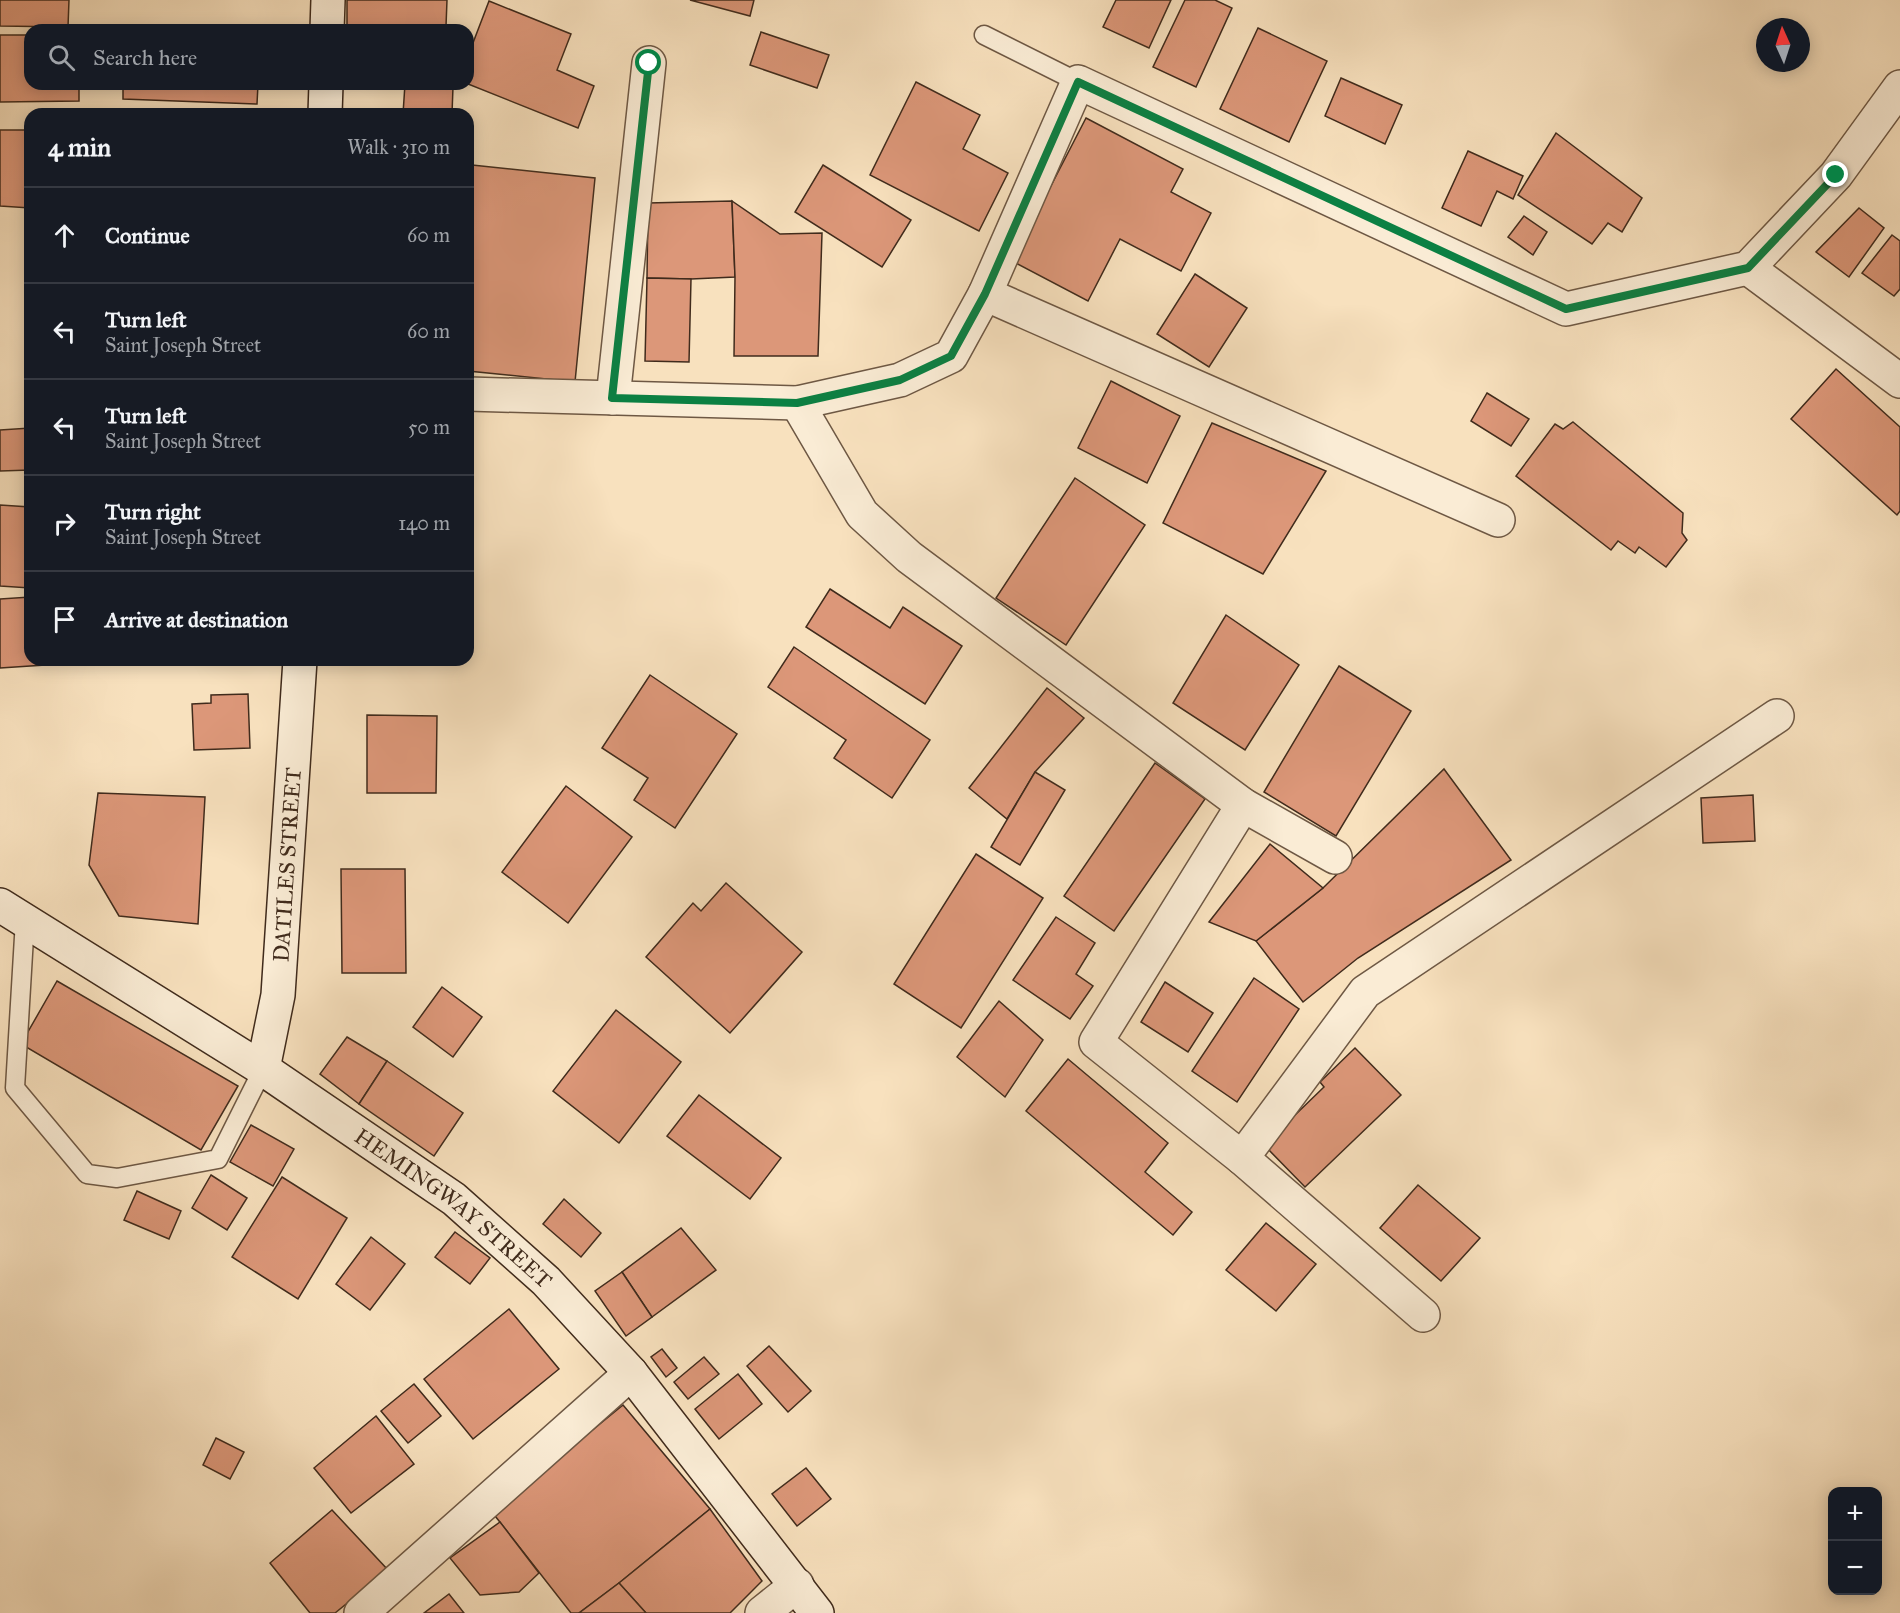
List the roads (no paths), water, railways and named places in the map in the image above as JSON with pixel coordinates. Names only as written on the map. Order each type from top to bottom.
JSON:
[{"type":"street","points":[[327,24],[328,0]]},
{"type":"street","points":[[612,398],[649,63]]},
{"type":"street","points":[[474,393],[797,403],[900,380],[951,356],[985,294],[1078,82],[1566,309],[1748,268],[1836,175],[1900,87]]},
{"type":"street","points":[[325,108],[326,90]]},
{"type":"street","points":[[1748,268],[1900,381]]},
{"type":"street","points":[[985,294],[1498,520]]},
{"type":"street","points":[[797,403],[862,514],[909,557],[1243,805],[1335,857]]},
{"type":"street","name":"DATILES STREET","points":[[263,1069],[278,995],[300,666]]},
{"type":"street","points":[[1242,1158],[1365,992],[1777,716]]},
{"type":"street","points":[[1243,805],[1096,1042],[1242,1158],[1423,1316]]},
{"type":"street","name":"HEMINGWAY STREET","points":[[12,912],[263,1069],[453,1198],[546,1281],[631,1373],[817,1613]]},
{"type":"street","points":[[361,1613],[631,1373]]},
{"type":"street","points":[[762,1613],[797,1585]]},
{"type":"lane","points":[[984,35],[1078,82]]},
{"type":"lane","points":[[12,912],[15,1088],[87,1174],[117,1178],[218,1159],[263,1069]]}]
